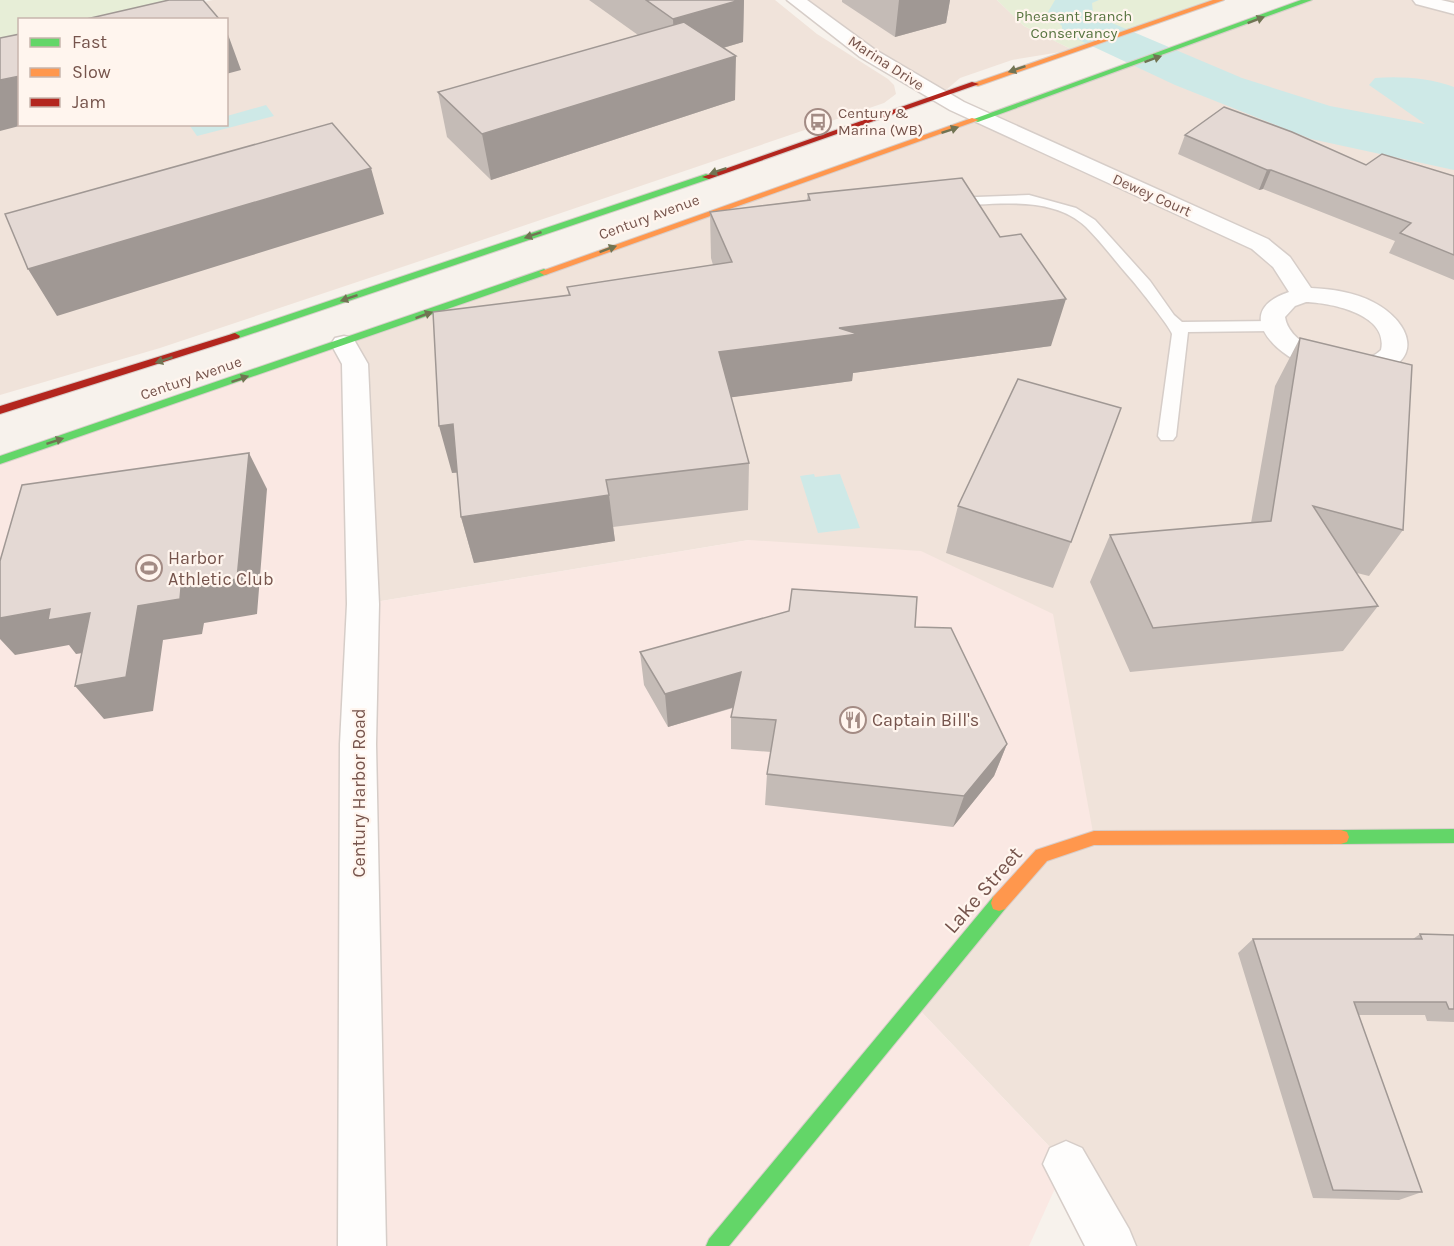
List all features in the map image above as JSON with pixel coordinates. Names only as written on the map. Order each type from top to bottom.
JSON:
[{"type":"main road","name":"Century Avenue","points":[[0,410],[300,315],[1220,0]]},
{"type":"main road","name":"Century Avenue","points":[[0,460],[344,344],[784,186],[1102,77],[1308,0]]},
{"type":"main road","name":"Lake Street","points":[[716,1246],[986,917],[1042,855],[1094,838],[1454,836]]},
{"type":"street","name":"Marina Drive","points":[[796,0],[867,53],[981,119]]},
{"type":"street","points":[[1422,0],[1454,9]]},
{"type":"street","name":"Dewey Court","points":[[981,119],[1260,244],[1282,262],[1303,295]]},
{"type":"street","points":[[1303,295],[1344,299],[1381,317],[1392,329],[1397,342],[1394,353],[1385,361],[1370,366],[1351,367],[1310,358],[1280,338],[1272,326],[1272,315],[1277,305],[1288,299],[1303,295]]},
{"type":"street","name":"Century Harbor Road","points":[[344,344],[355,364],[363,604],[358,744],[362,1246]]},
{"type":"street","points":[[1066,1164],[1112,1246]]},
{"type":"lane","points":[[943,202],[1029,199],[1071,211],[1090,223],[1144,284],[1168,318],[1178,327],[1180,334],[1167,436]]},
{"type":"lane","points":[[1178,327],[1272,326]]},
{"type":"shaded area","points":[[213,0],[775,0],[817,34],[888,79],[894,85],[896,94],[884,103],[432,257],[160,348],[0,395],[0,48],[18,116],[18,126],[228,126],[228,18],[132,18]]},
{"type":"shaded area","points":[[796,0],[997,0],[1024,26],[1073,50],[1012,60],[960,78],[939,96]]},
{"type":"shaded area","points":[[1308,0],[1454,0],[1454,1246],[1112,1246],[1066,1164],[914,1004],[749,540],[363,604],[344,344]]},
{"type":"shaded area","points":[[344,344],[363,604],[749,540],[921,551],[1053,614],[1094,838],[1041,855],[914,1004],[1066,1164],[1029,1246],[0,1246],[0,460]]},
{"type":"green space","points":[[0,0],[199,0],[131,18],[18,18],[18,44],[0,48]]},
{"type":"green space","name":"Pheasant Branch Conservancy","points":[[997,0],[1220,0],[1073,50],[1024,26]]},
{"type":"water","points":[[1055,0],[1099,0],[1092,3],[1093,13],[1098,17],[1242,78],[1330,106],[1425,124],[1369,85],[1375,78],[1395,77],[1415,78],[1454,87],[1454,170],[1311,139],[1175,85],[1062,32],[1062,26],[1048,12]]},
{"type":"water","points":[[266,105],[274,116],[197,136],[190,126],[228,126],[228,116]]},
{"type":"water","points":[[814,474],[815,477],[840,474],[860,528],[818,533],[800,476]]},
{"type":"building","points":[[169,0],[203,0],[218,18],[91,18]]},
{"type":"building","points":[[646,0],[740,0],[673,19]]},
{"type":"building","points":[[684,22],[736,56],[482,134],[438,92]]},
{"type":"building","points":[[18,34],[18,76],[0,80],[0,38]]},
{"type":"building","points":[[1224,107],[1292,132],[1366,165],[1382,154],[1454,176],[1454,255],[1400,233],[1411,223],[1267,170],[1185,135]]},
{"type":"building","points":[[332,123],[371,168],[28,269],[5,214]]},
{"type":"building","points":[[962,178],[1000,237],[1021,234],[1066,299],[839,328],[858,334],[719,352],[749,463],[606,480],[609,495],[461,517],[453,424],[439,426],[433,312],[570,295],[567,287],[732,262],[710,212],[810,200],[808,194]]},
{"type":"building","points":[[1300,338],[1412,365],[1403,530],[1313,506],[1378,606],[1153,628],[1110,535],[1271,521]]},
{"type":"building","points":[[1018,379],[1121,408],[1071,542],[958,506]]},
{"type":"building","name":"Harbor Athletic Club","points":[[249,453],[237,579],[181,588],[180,599],[138,606],[126,677],[75,686],[90,613],[48,620],[50,609],[0,618],[0,561],[22,485]]},
{"type":"building","name":"Captain Bill's","points":[[792,589],[917,597],[915,627],[951,628],[1007,744],[964,796],[767,774],[776,720],[731,717],[741,672],[665,694],[640,652],[789,611]]},
{"type":"building","points":[[1420,934],[1454,935],[1454,1009],[1449,1009],[1446,1002],[1354,1002],[1422,1192],[1333,1190],[1253,939],[1422,939]]},
{"type":"traffic: fast","points":[[975,120],[1308,0]]},
{"type":"traffic: fast","points":[[235,336],[706,177]]},
{"type":"traffic: fast","points":[[0,460],[544,272]]},
{"type":"traffic: fast","points":[[1341,837],[1454,836]]},
{"type":"traffic: fast","points":[[716,1246],[999,903]]},
{"type":"traffic: slow","points":[[975,84],[1220,0]]},
{"type":"traffic: slow","points":[[544,272],[975,120]]},
{"type":"traffic: slow","points":[[999,903],[1042,855],[1094,838],[1341,837]]},
{"type":"traffic: jam","points":[[706,177],[975,84]]},
{"type":"traffic: jam","points":[[0,410],[235,336]]},
{"type":"place","name":"Century & Marina (WB)","points":[[818,122]]},
{"type":"place","name":"Harbor Athletic Club","points":[[149,568]]},
{"type":"place","name":"Captain Bill's","points":[[853,720]]}]
